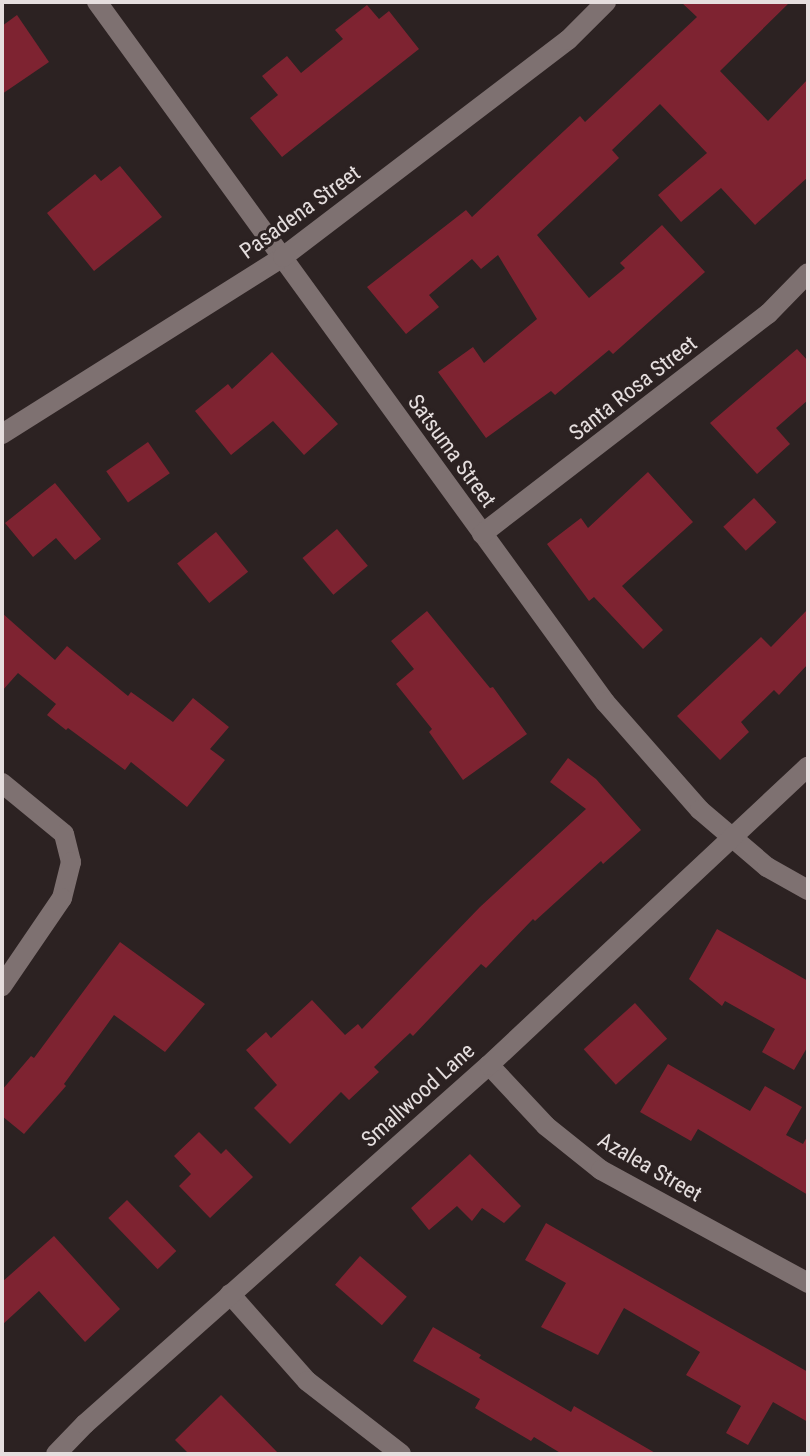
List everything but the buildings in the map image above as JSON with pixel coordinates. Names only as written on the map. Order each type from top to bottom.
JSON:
[{"type":"street","name":"Satsuma Street","points":[[97,2],[605,702],[683,793],[767,867],[808,890]]},
{"type":"street","name":"Pasadena Street","points":[[2,434],[283,257],[568,40],[606,2]]},
{"type":"street","name":"Santa Rosa Street","points":[[482,534],[768,314],[808,273]]},
{"type":"street","name":"Smallwood Lane","points":[[56,1454],[85,1424],[489,1065],[808,767]]},
{"type":"street","points":[[2,783],[64,834],[71,862],[62,898],[2,986]]},
{"type":"street","name":"Azalea Street","points":[[489,1065],[546,1126],[601,1170],[808,1283]]},
{"type":"street","points":[[230,1294],[307,1381],[401,1454]]}]
